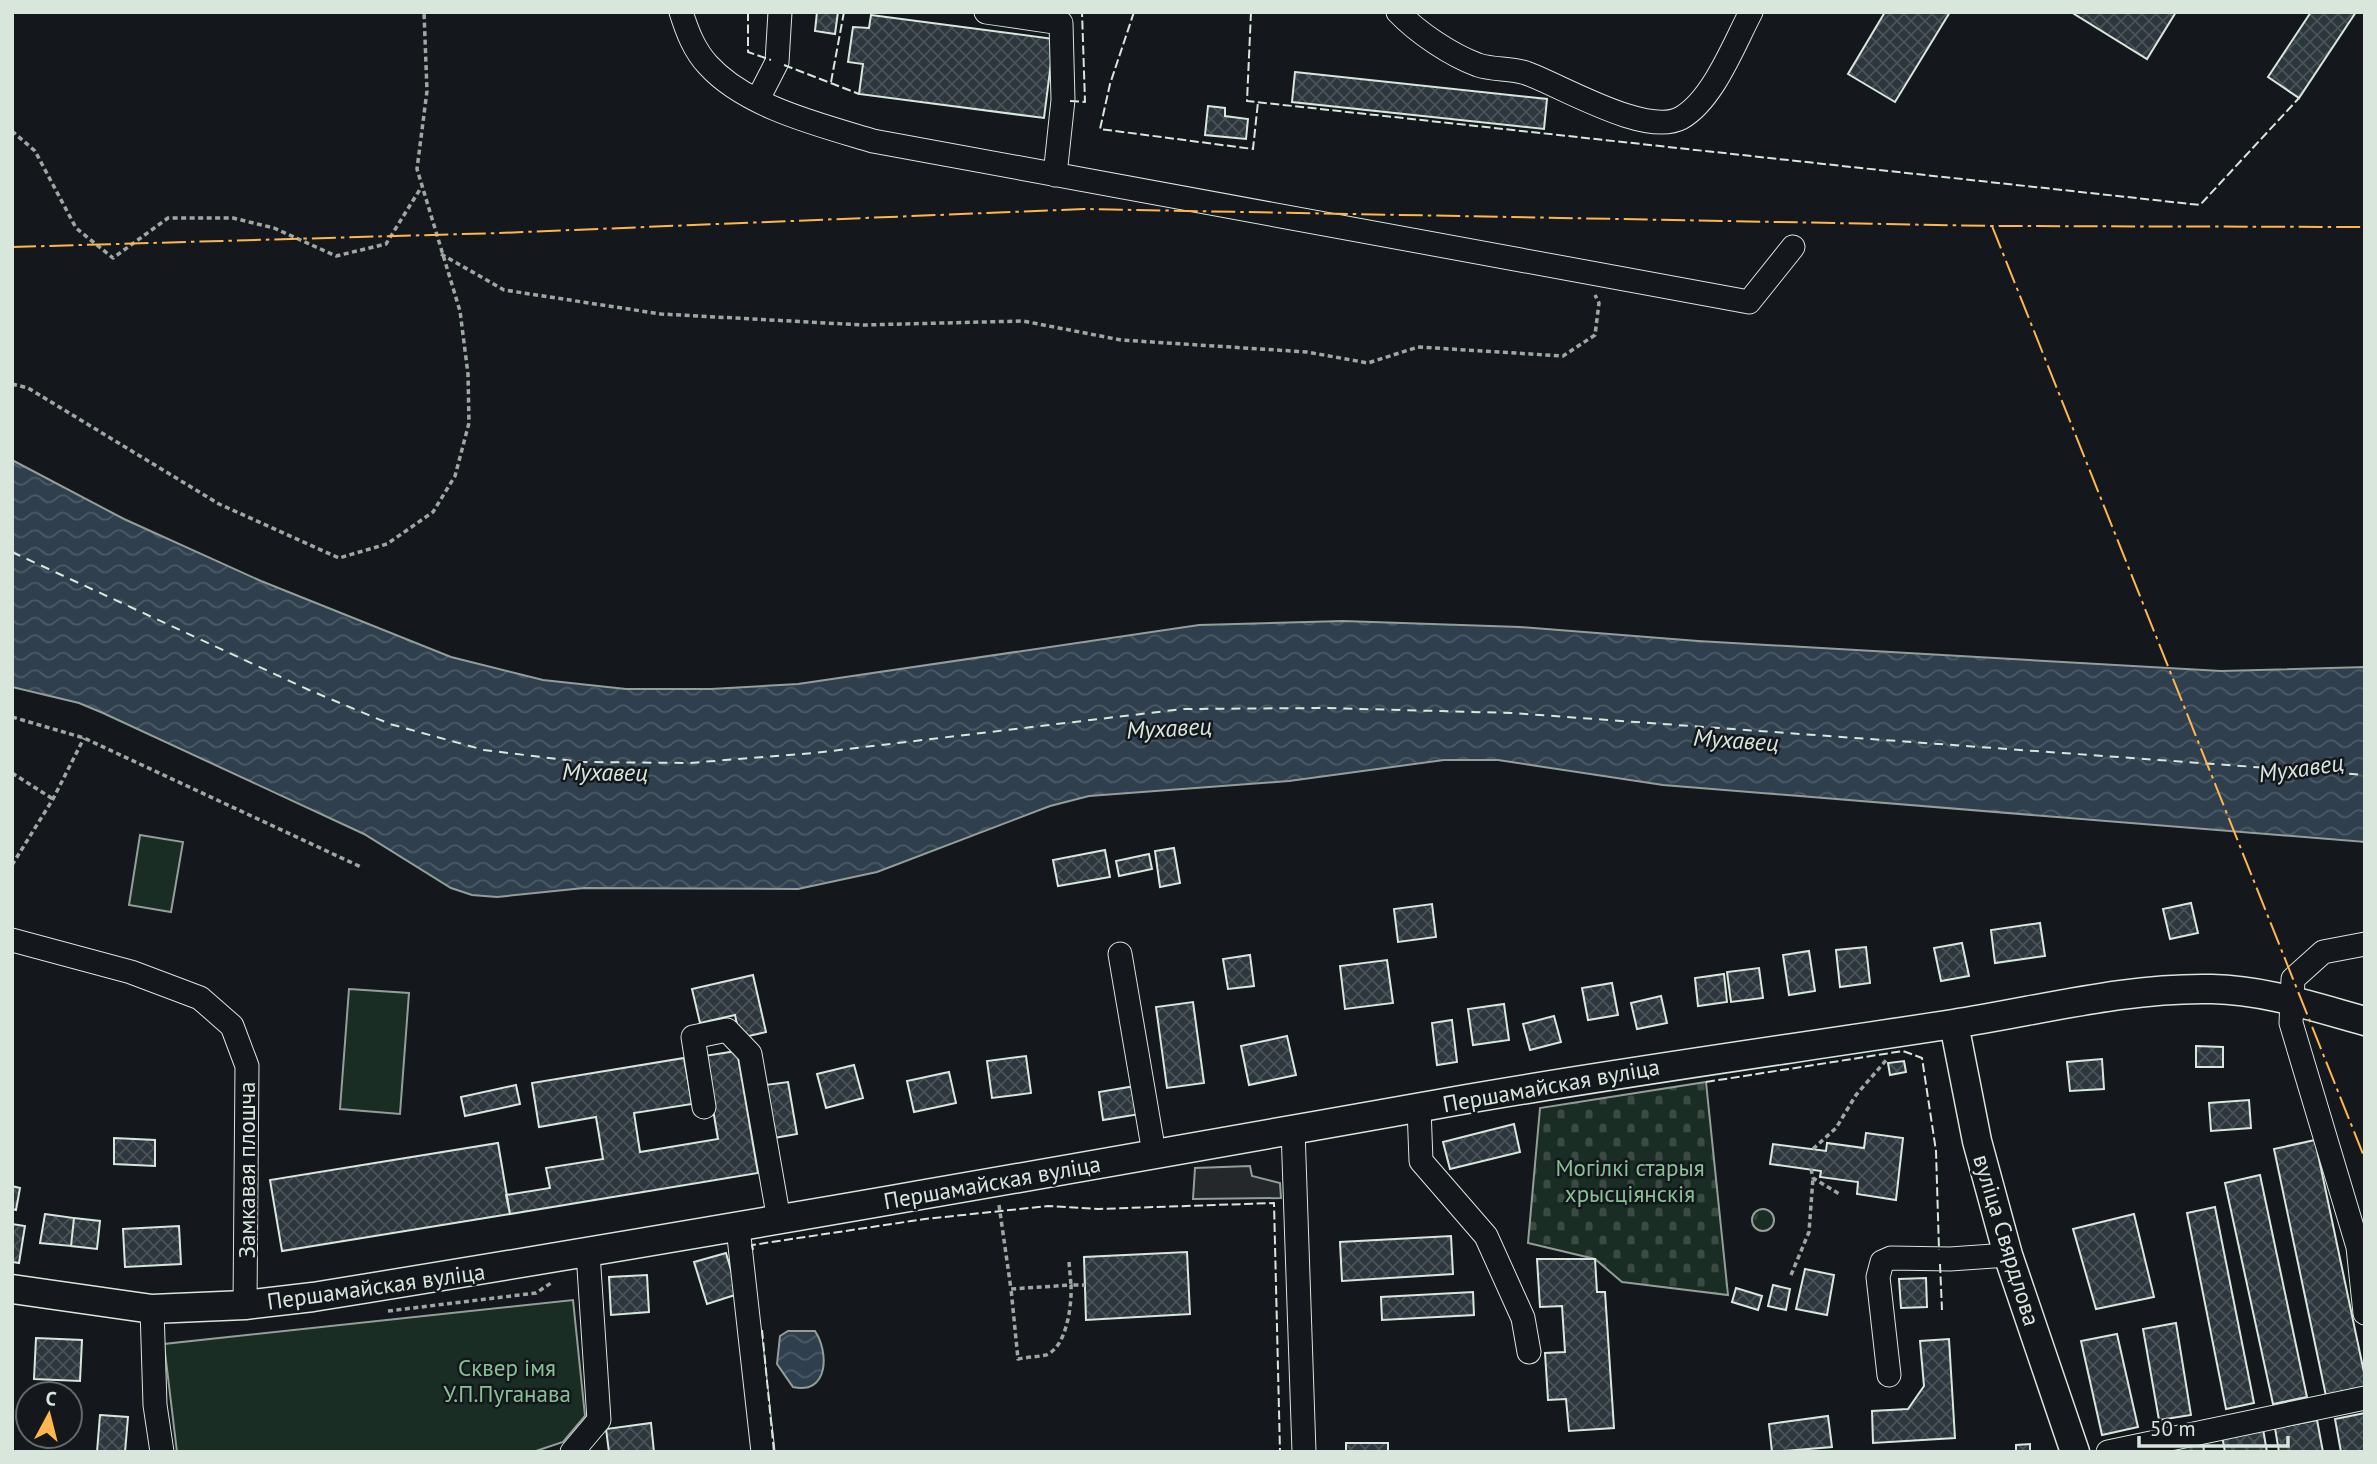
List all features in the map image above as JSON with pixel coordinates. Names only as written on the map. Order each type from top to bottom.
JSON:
[{"type":"main road","name":"Першамайская вуліца","points":[[12,1289],[152,1308],[245,1305],[313,1297],[738,1228],[1650,1067],[2178,989],[2247,992],[2292,999],[2365,1021]]},
{"type":"main road","name":"вуліца Свярдлова","points":[[1954,1024],[1977,1141],[2008,1255],[2075,1452]]},
{"type":"street","points":[[681,12],[689,37],[708,65],[740,90],[799,118],[873,141],[1749,302],[1793,247]]},
{"type":"street","points":[[758,99],[777,62],[780,12]]},
{"type":"street","points":[[986,12],[1061,23],[1063,100],[1055,175]]},
{"type":"street","points":[[1398,12],[1446,47],[1479,65],[1523,72],[1629,116],[1655,123],[1680,119],[1703,101],[1751,12]]},
{"type":"street","name":"Замкавая плошча","points":[[12,940],[131,972],[200,998],[232,1026],[247,1066],[245,1305]]},
{"type":"street","points":[[2365,944],[2323,952],[2293,979],[2291,1023],[2358,1247],[2365,1313]]},
{"type":"street","points":[[1120,954],[1154,1153]]},
{"type":"street","points":[[704,1107],[693,1037],[727,1030],[750,1054],[779,1220]]},
{"type":"street","points":[[1419,1108],[1421,1161],[1486,1236],[1523,1318],[1529,1352]]},
{"type":"street","points":[[1293,1129],[1304,1452]]},
{"type":"street","points":[[738,1228],[763,1452]]},
{"type":"street","points":[[572,1452],[599,1420],[588,1253]]},
{"type":"street","points":[[1889,1375],[1878,1277],[1882,1262],[1891,1258],[1950,1259],[2008,1255]]},
{"type":"street","points":[[152,1308],[155,1405],[162,1452]]},
{"type":"street","points":[[2108,1452],[2365,1398]]},
{"type":"path","points":[[12,384],[28,388],[219,504],[340,558],[387,544],[432,512],[455,475],[469,423],[468,374],[460,311],[417,169],[427,91],[424,12]]},
{"type":"path","points":[[12,131],[35,151],[76,228],[113,258],[168,218],[243,220],[274,228],[336,256],[386,244],[422,186]]},
{"type":"path","points":[[441,254],[504,290],[661,314],[863,325],[1023,321],[1121,340],[1307,352],[1368,363],[1418,347],[1563,356],[1594,335],[1599,303],[1585,272]]},
{"type":"path","points":[[12,717],[84,738],[361,867]]},
{"type":"path","points":[[12,865],[53,799],[84,738]]},
{"type":"path","points":[[12,773],[53,799]]},
{"type":"path","points":[[1813,1149],[1836,1128],[1856,1094],[1888,1060],[1886,1049]]},
{"type":"path","points":[[1791,1275],[1808,1232],[1813,1178],[1811,1169]]},
{"type":"path","points":[[1813,1178],[1841,1195]]},
{"type":"path","points":[[999,1199],[1018,1359],[1048,1354],[1058,1344],[1072,1308],[1069,1262]]},
{"type":"path","points":[[1011,1289],[1085,1284]]},
{"type":"green space","points":[[140,835],[183,842],[171,912],[129,905]]},
{"type":"green space","points":[[349,989],[409,993],[400,1114],[340,1109]]},
{"type":"green space","name":"Могілкі старыя хрысціянскія","points":[[1706,1082],[1728,1295],[1622,1282],[1595,1259],[1528,1243],[1540,1108]]},
{"type":"green space","points":[[1759,1209],[1767,1209],[1774,1216],[1774,1224],[1767,1231],[1759,1231],[1752,1224],[1752,1216]]},
{"type":"green space","name":"Сквер імя У.П.Пуганава","points":[[573,1300],[585,1416],[563,1442],[533,1452],[177,1452],[164,1344]]},
{"type":"shaded area","points":[[1250,1166],[1252,1176],[1280,1183],[1281,1198],[1193,1199],[1195,1168]]},
{"type":"water","name":"Мухавец","points":[[12,460],[124,519],[261,581],[451,657],[543,680],[626,689],[711,689],[798,684],[1199,625],[1343,621],[1520,627],[1698,641],[2221,671],[2365,667],[2365,842],[1663,785],[1498,760],[1444,760],[1289,781],[1089,796],[1050,806],[877,872],[798,889],[584,888],[497,897],[472,895],[451,888],[364,834],[103,713],[79,703],[12,687]]},
{"type":"water","points":[[788,1331],[815,1331],[820,1340],[823,1370],[814,1385],[805,1388],[793,1387],[777,1364],[780,1336]]},
{"type":"building","points":[[817,12],[838,12],[835,34],[815,31]]},
{"type":"building","points":[[1885,12],[1950,12],[1895,102],[1848,74]]},
{"type":"building","points":[[2071,12],[2176,12],[2147,59]]},
{"type":"building","points":[[2311,12],[2356,12],[2299,98],[2268,77]]},
{"type":"building","points":[[871,15],[1054,39],[1044,118],[859,94],[863,64],[848,62],[853,27],[869,28]]},
{"type":"building","points":[[1295,72],[1547,99],[1544,129],[1292,102]]},
{"type":"building","points":[[1208,106],[1225,108],[1225,116],[1248,119],[1246,139],[1205,135]]},
{"type":"building","points":[[1174,848],[1180,883],[1160,887],[1155,851]]},
{"type":"building","points":[[1105,850],[1110,877],[1058,886],[1053,860]]},
{"type":"building","points":[[1149,854],[1152,869],[1119,876],[1116,861]]},
{"type":"building","points":[[2191,903],[2198,933],[2170,939],[2163,909]]},
{"type":"building","points":[[1432,904],[1436,937],[1398,942],[1394,909]]},
{"type":"building","points":[[2040,923],[2045,956],[1995,963],[1991,930]]},
{"type":"building","points":[[1962,943],[1969,976],[1941,981],[1934,948]]},
{"type":"building","points":[[1866,947],[1870,983],[1840,987],[1836,950]]},
{"type":"building","points":[[1809,951],[1815,991],[1789,995],[1783,955]]},
{"type":"building","points":[[1250,955],[1254,986],[1228,989],[1223,959]]},
{"type":"building","points":[[1387,960],[1393,1003],[1345,1009],[1340,966]]},
{"type":"building","points":[[1759,968],[1763,998],[1731,1002],[1727,972]]},
{"type":"building","points":[[1724,974],[1727,1002],[1698,1006],[1695,978]]},
{"type":"building","points":[[753,975],[766,1032],[740,1038],[735,1015],[700,1023],[692,989]]},
{"type":"building","points":[[1612,983],[1618,1015],[1588,1020],[1582,988]]},
{"type":"building","points":[[1661,996],[1667,1023],[1637,1029],[1631,1003]]},
{"type":"building","points":[[1193,1002],[1204,1083],[1167,1088],[1156,1007]]},
{"type":"building","points":[[1504,1004],[1509,1040],[1473,1045],[1468,1009]]},
{"type":"building","points":[[1554,1016],[1561,1042],[1530,1050],[1523,1024]]},
{"type":"building","points":[[1452,1020],[1457,1062],[1437,1065],[1432,1023]]},
{"type":"building","points":[[1287,1036],[1296,1075],[1249,1085],[1241,1046]]},
{"type":"building","points":[[2196,1046],[2223,1047],[2223,1067],[2196,1067]]},
{"type":"building","points":[[737,1051],[758,1173],[510,1214],[506,1195],[550,1188],[546,1168],[603,1159],[596,1117],[539,1127],[532,1083],[684,1058],[692,1104],[634,1113],[640,1152],[718,1139],[704,1056]]},
{"type":"building","points":[[1026,1056],[1031,1093],[992,1098],[987,1061]]},
{"type":"building","points":[[2102,1059],[2104,1089],[2070,1091],[2067,1062]]},
{"type":"building","points":[[1904,1061],[1906,1072],[1890,1075],[1888,1063]]},
{"type":"building","points":[[854,1065],[863,1098],[826,1108],[817,1074]]},
{"type":"building","points":[[949,1072],[956,1103],[914,1112],[907,1081]]},
{"type":"building","points":[[788,1082],[797,1134],[774,1138],[765,1085]]},
{"type":"building","points":[[516,1085],[520,1104],[465,1116],[461,1097]]},
{"type":"building","points":[[1135,1086],[1140,1114],[1103,1120],[1099,1092]]},
{"type":"building","points":[[2249,1100],[2251,1128],[2211,1131],[2209,1103]]},
{"type":"building","points":[[1514,1124],[1520,1152],[1450,1169],[1443,1142]]},
{"type":"building","points":[[1866,1133],[1903,1138],[1896,1200],[1857,1194],[1858,1182],[1820,1177],[1821,1171],[1770,1164],[1773,1144],[1826,1151],[1827,1143],[1864,1148]]},
{"type":"building","points":[[114,1138],[155,1140],[155,1166],[114,1164]]},
{"type":"building","points":[[2315,1140],[2365,1377],[2365,1388],[2326,1396],[2274,1149]]},
{"type":"building","points":[[498,1143],[510,1214],[282,1251],[270,1180]]},
{"type":"building","points":[[2260,1175],[2307,1397],[2273,1404],[2225,1183]]},
{"type":"building","points":[[12,1186],[20,1188],[16,1210],[12,1209]]},
{"type":"building","points":[[2215,1207],[2254,1403],[2226,1409],[2187,1213]]},
{"type":"building","points":[[45,1214],[74,1218],[71,1246],[40,1243]]},
{"type":"building","points":[[2134,1214],[2154,1297],[2096,1309],[2073,1229]]},
{"type":"building","points":[[74,1218],[100,1221],[97,1249],[71,1246]]},
{"type":"building","points":[[12,1224],[25,1226],[19,1263],[12,1262]]},
{"type":"building","points":[[179,1226],[181,1264],[125,1267],[123,1229]]},
{"type":"building","points":[[1451,1236],[1453,1274],[1342,1281],[1340,1242]]},
{"type":"building","points":[[1187,1252],[1190,1314],[1086,1320],[1084,1257]]},
{"type":"building","points":[[726,1253],[738,1294],[707,1304],[694,1262]]},
{"type":"building","points":[[1537,1259],[1595,1259],[1597,1292],[1605,1292],[1614,1428],[1569,1431],[1566,1399],[1548,1400],[1545,1353],[1565,1352],[1562,1306],[1540,1307]]},
{"type":"building","points":[[1805,1269],[1834,1275],[1827,1315],[1796,1309]]},
{"type":"building","points":[[647,1275],[649,1312],[611,1315],[609,1277]]},
{"type":"building","points":[[1926,1278],[1927,1307],[1901,1308],[1899,1279]]},
{"type":"building","points":[[1773,1285],[1790,1289],[1786,1310],[1768,1306]]},
{"type":"building","points":[[1736,1288],[1762,1296],[1758,1310],[1732,1302]]},
{"type":"building","points":[[1473,1292],[1474,1315],[1382,1320],[1381,1297]]},
{"type":"building","points":[[2176,1323],[2191,1415],[2159,1420],[2143,1329]]},
{"type":"building","points":[[2117,1334],[2138,1427],[2102,1435],[2081,1341]]},
{"type":"building","points":[[36,1338],[82,1340],[80,1380],[34,1379]]},
{"type":"building","points":[[1949,1339],[1955,1438],[1873,1443],[1872,1411],[1908,1409],[1924,1386],[1920,1341]]},
{"type":"building","points":[[2365,1413],[2365,1452],[2341,1452],[2335,1419]]},
{"type":"building","points":[[100,1415],[128,1417],[125,1452],[97,1452]]},
{"type":"building","points":[[1828,1416],[1832,1447],[1772,1452],[1769,1424]]},
{"type":"building","points":[[2317,1420],[2323,1452],[2279,1452],[2275,1428]]},
{"type":"building","points":[[651,1423],[654,1452],[609,1452],[606,1429]]},
{"type":"building","points":[[2263,1429],[2267,1452],[2225,1452],[2222,1436]]},
{"type":"building","points":[[2203,1441],[2204,1452],[2167,1452],[2166,1447]]},
{"type":"building","points":[[1346,1443],[1388,1443],[1388,1452],[1346,1452]]},
{"type":"building","points":[[2030,1444],[2030,1452],[2016,1452],[2016,1445]]},
{"type":"ferry route","points":[[12,552],[309,690],[390,724],[484,750],[582,762],[689,763],[814,753],[1183,709],[1325,708],[1512,713],[2365,775]]},
{"type":"fence","points":[[748,12],[748,52],[771,60]]},
{"type":"fence","points":[[831,82],[844,12]]},
{"type":"fence","points":[[1070,101],[1085,102],[1082,12]]},
{"type":"fence","points":[[1134,12],[1110,84],[1100,129],[1253,149],[1258,102]]},
{"type":"fence","points":[[1251,12],[1247,101],[2200,205],[2299,98]]},
{"type":"fence","points":[[784,65],[859,94]]},
{"type":"fence","points":[[1706,1082],[1903,1051],[1922,1058],[1936,1151],[1939,1250]]},
{"type":"fence","points":[[753,1250],[752,1245],[925,1219],[1048,1206],[1098,1209],[1274,1203],[1280,1452]]},
{"type":"fence","points":[[1940,1264],[1942,1310]]},
{"type":"fence","points":[[762,1330],[774,1452]]},
{"type":"power","points":[[12,247],[499,233],[1084,209],[1992,226],[2365,227]]},
{"type":"power","points":[[1992,226],[2365,1159]]}]
